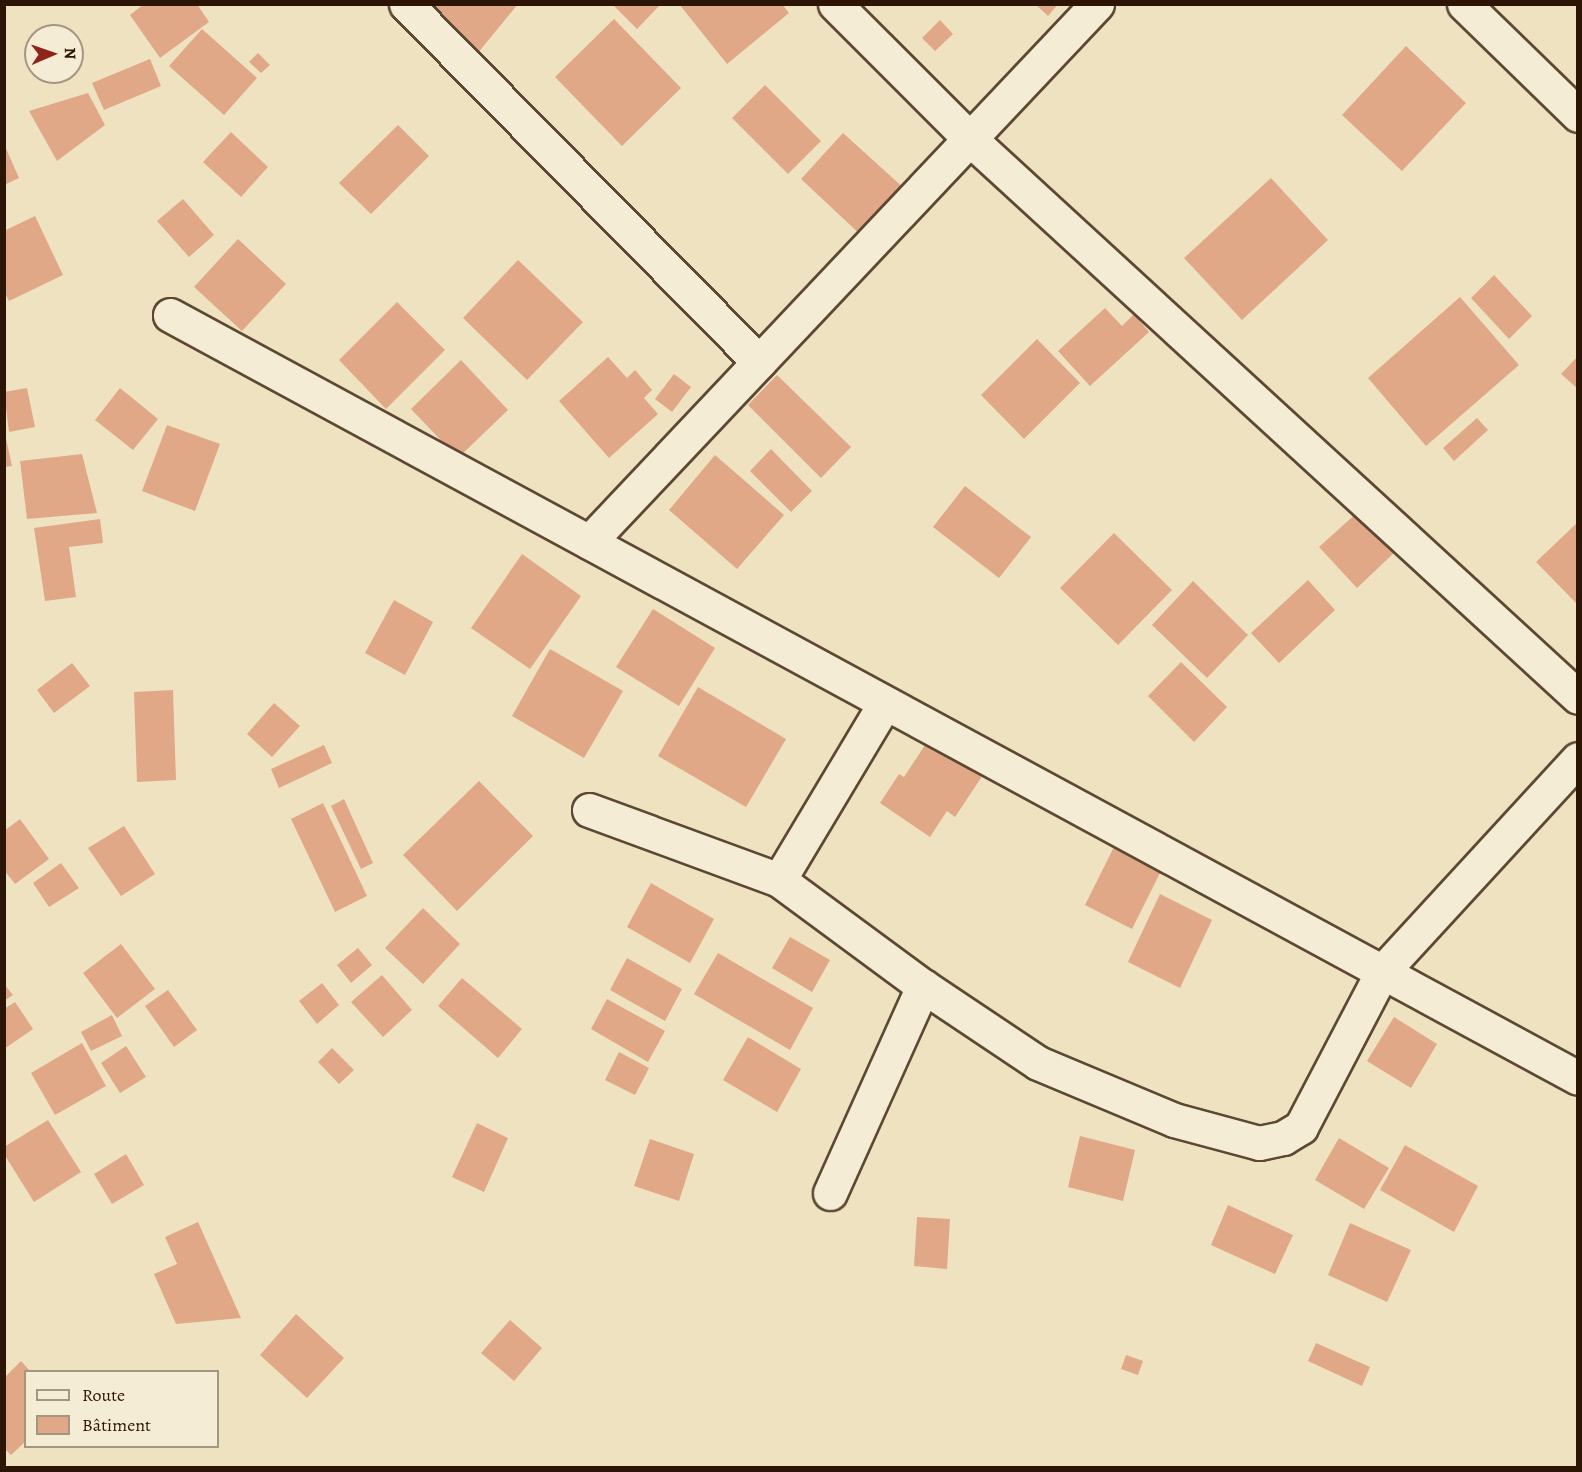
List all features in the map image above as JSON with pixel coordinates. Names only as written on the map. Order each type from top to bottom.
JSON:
[{"type":"street","points":[[406,4],[759,362]]},
{"type":"street","points":[[835,4],[970,139],[1578,697]]},
{"type":"street","points":[[589,542],[1097,4]]},
{"type":"street","points":[[1464,4],[1578,115]]},
{"type":"street","points":[[170,315],[1578,1078]]},
{"type":"street","points":[[780,880],[885,703]]},
{"type":"street","points":[[589,810],[780,880],[923,986],[1038,1063],[1174,1120],[1259,1143],[1283,1138],[1301,1127],[1382,972],[1578,759]]},
{"type":"street","points":[[830,1193],[923,986]]},
{"type":"building","points":[[144,4],[197,4],[209,22],[160,58],[130,15]]},
{"type":"building","points":[[420,4],[518,4],[477,54]]},
{"type":"building","points":[[612,4],[661,4],[637,29]]},
{"type":"building","points":[[679,4],[782,4],[789,13],[727,64]]},
{"type":"building","points":[[1035,4],[1058,4],[1048,16]]},
{"type":"building","points":[[614,19],[681,88],[622,146],[555,77]]},
{"type":"building","points":[[940,20],[953,34],[935,51],[922,38]]},
{"type":"building","points":[[202,29],[257,78],[224,115],[169,66]]},
{"type":"building","points":[[1406,46],[1466,103],[1402,171],[1342,115]]},
{"type":"building","points":[[258,53],[270,65],[261,73],[249,62]]},
{"type":"building","points":[[150,59],[161,86],[104,110],[92,83]]},
{"type":"building","points":[[765,85],[821,141],[788,174],[732,118]]},
{"type":"building","points":[[88,93],[105,125],[57,161],[29,111]]},
{"type":"building","points":[[398,125],[429,156],[371,214],[339,183]]},
{"type":"building","points":[[231,132],[268,167],[241,197],[203,162]]},
{"type":"building","points":[[843,133],[906,190],[863,237],[801,179]]},
{"type":"building","points":[[4,144],[19,178],[4,185]]},
{"type":"building","points":[[1271,178],[1328,240],[1242,320],[1184,258]]},
{"type":"building","points":[[183,199],[214,235],[189,257],[157,221]]},
{"type":"building","points":[[35,216],[63,275],[9,301],[4,291],[4,231]]},
{"type":"building","points":[[238,239],[286,284],[242,331],[194,287]]},
{"type":"building","points":[[518,260],[583,322],[527,380],[463,318]]},
{"type":"building","points":[[1494,275],[1532,316],[1509,339],[1471,298]]},
{"type":"building","points":[[1460,297],[1519,365],[1426,446],[1368,378]]},
{"type":"building","points":[[397,302],[445,350],[386,409],[339,360]]},
{"type":"building","points":[[1105,308],[1122,326],[1134,314],[1149,332],[1090,386],[1058,351]]},
{"type":"building","points":[[1037,339],[1080,383],[1024,439],[981,395]]},
{"type":"building","points":[[1578,356],[1578,389],[1561,374]]},
{"type":"building","points":[[608,357],[627,378],[635,370],[652,390],[644,398],[658,414],[609,458],[559,401]]},
{"type":"building","points":[[461,360],[508,410],[458,458],[411,409]]},
{"type":"building","points":[[674,374],[691,387],[672,412],[655,399]]},
{"type":"building","points":[[777,375],[851,447],[821,478],[748,405]]},
{"type":"building","points":[[27,388],[35,427],[9,432],[4,392]]},
{"type":"building","points":[[120,388],[158,419],[133,450],[95,420]]},
{"type":"building","points":[[1477,418],[1488,430],[1454,461],[1443,448]]},
{"type":"building","points":[[167,425],[220,444],[195,511],[142,491]]},
{"type":"building","points":[[4,435],[12,466],[4,467]]},
{"type":"building","points":[[771,449],[812,491],[791,512],[750,471]]},
{"type":"building","points":[[82,454],[97,513],[27,519],[20,461]]},
{"type":"building","points":[[715,455],[784,515],[737,569],[669,510]]},
{"type":"building","points":[[965,486],[1031,537],[999,578],[933,527]]},
{"type":"building","points":[[1359,511],[1396,551],[1357,588],[1319,547]]},
{"type":"building","points":[[100,519],[103,543],[69,547],[76,597],[45,601],[34,528]]},
{"type":"building","points":[[1578,522],[1578,605],[1536,562]]},
{"type":"building","points":[[1114,533],[1172,590],[1118,645],[1060,588]]},
{"type":"building","points":[[522,554],[581,596],[530,669],[471,628]]},
{"type":"building","points":[[1308,580],[1335,610],[1279,663],[1251,633]]},
{"type":"building","points":[[1193,581],[1248,635],[1207,678],[1152,625]]},
{"type":"building","points":[[394,600],[433,622],[405,675],[365,653]]},
{"type":"building","points":[[653,609],[715,648],[679,706],[616,667]]},
{"type":"building","points":[[550,649],[623,691],[584,758],[512,716]]},
{"type":"building","points":[[1181,662],[1227,707],[1194,742],[1148,696]]},
{"type":"building","points":[[72,663],[90,686],[54,713],[37,690]]},
{"type":"building","points":[[698,687],[786,739],[746,807],[658,756]]},
{"type":"building","points":[[173,690],[176,780],[137,782],[134,692]]},
{"type":"building","points":[[274,703],[300,726],[272,757],[247,734]]},
{"type":"building","points":[[929,739],[983,775],[955,817],[947,811],[930,837],[880,803],[899,774],[904,777]]},
{"type":"building","points":[[324,745],[332,763],[279,788],[271,769]]},
{"type":"building","points":[[479,781],[533,836],[457,911],[403,855]]},
{"type":"building","points":[[344,799],[373,863],[361,869],[331,806]]},
{"type":"building","points":[[323,803],[367,896],[335,912],[291,819]]},
{"type":"building","points":[[20,819],[49,859],[15,884],[4,870],[4,831]]},
{"type":"building","points":[[124,826],[155,874],[121,896],[88,848]]},
{"type":"building","points":[[1115,845],[1162,869],[1132,929],[1085,905]]},
{"type":"building","points":[[61,863],[79,888],[49,907],[33,883]]},
{"type":"building","points":[[651,883],[714,919],[690,963],[627,927]]},
{"type":"building","points":[[1160,894],[1212,920],[1180,988],[1128,962]]},
{"type":"building","points":[[423,908],[460,944],[423,984],[385,948]]},
{"type":"building","points":[[790,937],[830,960],[812,992],[772,968]]},
{"type":"building","points":[[121,944],[155,989],[117,1018],[83,973]]},
{"type":"building","points":[[358,948],[372,965],[351,983],[337,965]]},
{"type":"building","points":[[718,953],[813,1008],[790,1050],[694,994]]},
{"type":"building","points":[[627,958],[682,989],[665,1021],[610,990]]},
{"type":"building","points":[[382,975],[412,1010],[383,1037],[351,1002]]},
{"type":"building","points":[[462,978],[522,1029],[498,1058],[438,1006]]},
{"type":"building","points":[[322,983],[339,1005],[317,1024],[299,1001]]},
{"type":"building","points":[[4,984],[13,995],[4,1001]]},
{"type":"building","points":[[168,990],[197,1030],[174,1047],[145,1006]]},
{"type":"building","points":[[607,999],[665,1031],[648,1062],[591,1029]]},
{"type":"building","points":[[15,1002],[33,1029],[4,1049],[4,1009]]},
{"type":"building","points":[[112,1015],[122,1036],[91,1051],[81,1032]]},
{"type":"building","points":[[1394,1017],[1437,1044],[1411,1088],[1367,1061]]},
{"type":"building","points":[[748,1037],[801,1069],[777,1112],[723,1080]]},
{"type":"building","points":[[82,1043],[106,1086],[55,1115],[31,1073]]},
{"type":"building","points":[[126,1046],[146,1077],[120,1093],[101,1063]]},
{"type":"building","points":[[332,1048],[354,1070],[339,1084],[318,1062]]},
{"type":"building","points":[[619,1052],[649,1068],[635,1095],[605,1080]]},
{"type":"building","points":[[48,1120],[81,1172],[34,1202],[4,1154],[4,1147]]},
{"type":"building","points":[[477,1123],[508,1138],[484,1192],[452,1177]]},
{"type":"building","points":[[1080,1136],[1135,1150],[1123,1201],[1068,1187]]},
{"type":"building","points":[[1339,1138],[1389,1168],[1364,1209],[1315,1180]]},
{"type":"building","points":[[650,1139],[694,1154],[679,1201],[634,1186]]},
{"type":"building","points":[[1405,1145],[1478,1186],[1454,1232],[1380,1190]]},
{"type":"building","points":[[126,1154],[144,1185],[112,1204],[94,1174]]},
{"type":"building","points":[[1228,1205],[1293,1235],[1275,1274],[1211,1245]]},
{"type":"building","points":[[917,1217],[950,1219],[947,1269],[914,1266]]},
{"type":"building","points":[[198,1222],[241,1318],[176,1324],[154,1274],[177,1264],[165,1237]]},
{"type":"building","points":[[1350,1223],[1411,1250],[1387,1302],[1328,1275]]},
{"type":"building","points":[[296,1314],[344,1358],[307,1398],[260,1355]]},
{"type":"building","points":[[510,1320],[542,1348],[514,1381],[481,1353]]},
{"type":"building","points":[[1316,1343],[1370,1367],[1362,1386],[1308,1361]]},
{"type":"building","points":[[1126,1355],[1143,1361],[1138,1375],[1121,1369]]},
{"type":"building","points":[[21,1361],[29,1370],[24,1370],[24,1443],[11,1455],[4,1448],[4,1378]]}]
